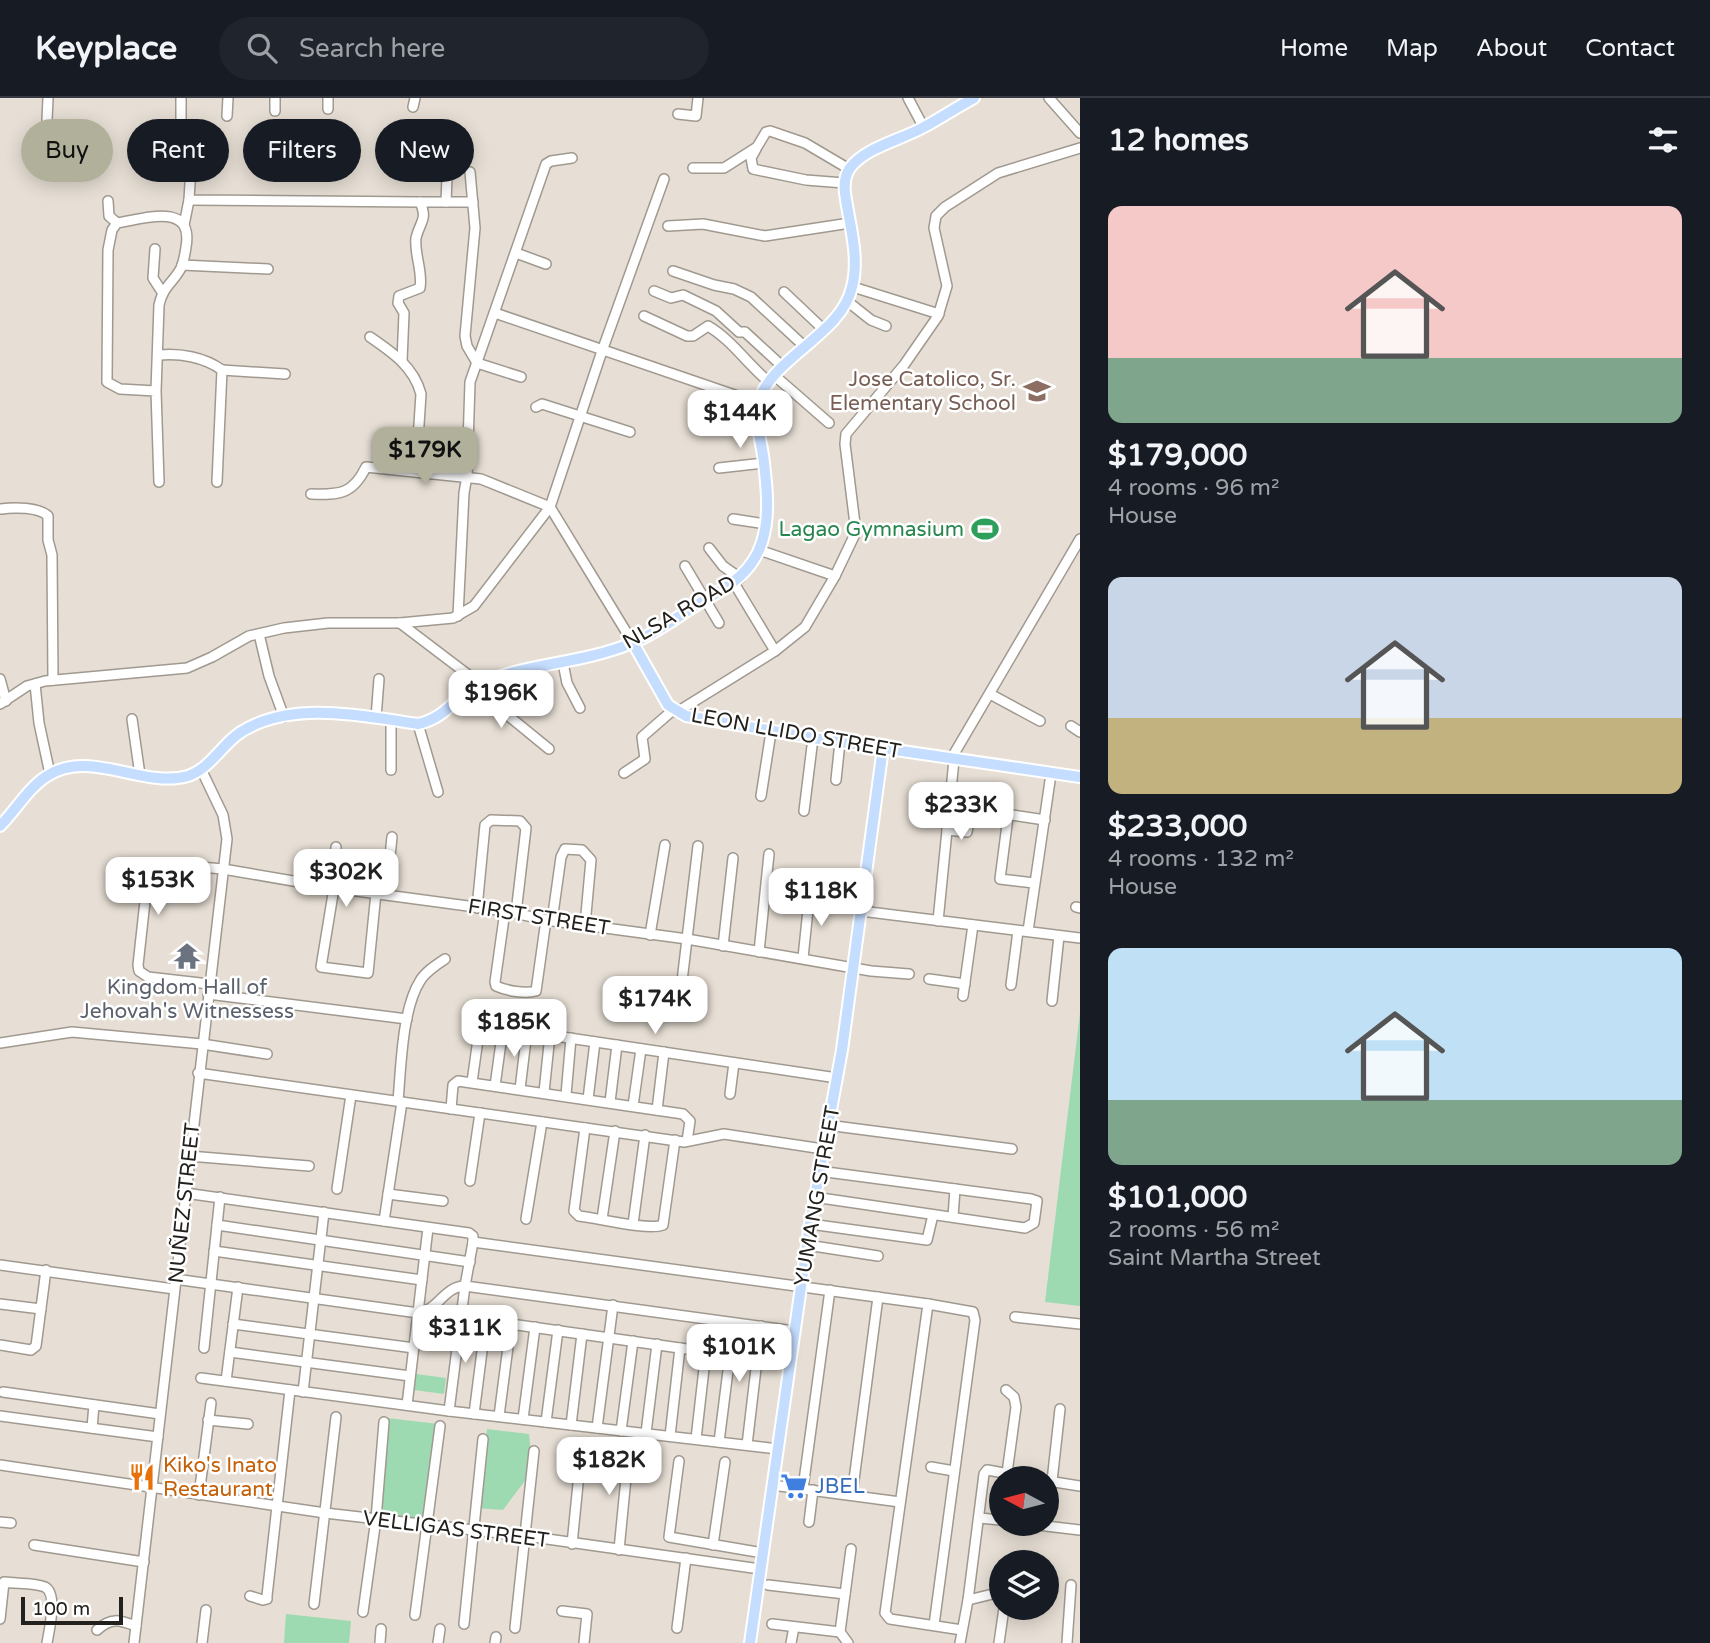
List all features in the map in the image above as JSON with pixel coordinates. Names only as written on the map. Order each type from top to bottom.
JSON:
[{"type":"main road","points":[[758,402],[776,375],[847,301],[853,287],[855,264],[844,183],[849,169],[871,152],[924,128],[961,101],[974,98]]},
{"type":"main road","name":"NLSA ROAD","points":[[418,724],[442,715],[476,685],[502,675],[563,663],[633,643],[737,581],[759,550],[766,524],[768,505],[757,414],[758,402]]},
{"type":"main road","name":"LEON LLIDO STREET","points":[[633,643],[668,705],[675,711],[696,718],[953,760],[1080,777]]},
{"type":"main road","points":[[0,826],[39,782],[50,774],[68,768],[86,767],[140,775],[185,777],[201,769],[244,730],[284,717],[336,714],[418,724]]},
{"type":"main road","name":"YUMANG STREET","points":[[750,1643],[818,1171],[837,1078],[854,968],[883,748]]},
{"type":"street","points":[[47,119],[48,98]]},
{"type":"street","points":[[181,98],[181,119]]},
{"type":"street","points":[[227,116],[228,98]]},
{"type":"street","points":[[275,98],[275,111]]},
{"type":"street","points":[[328,98],[328,109]]},
{"type":"street","points":[[908,98],[924,128]]},
{"type":"street","points":[[1049,98],[1080,134]]},
{"type":"street","points":[[678,114],[696,116],[694,99]]},
{"type":"street","points":[[844,183],[806,180],[753,169],[751,158],[766,132],[770,131],[805,143],[849,169]]},
{"type":"street","points":[[693,168],[723,169],[757,147]]},
{"type":"street","points":[[624,773],[645,759],[642,737],[675,711],[775,651],[805,627],[835,576],[856,532],[846,434],[904,365],[939,314],[947,286],[933,228],[936,216],[945,207],[998,173],[1080,148]]},
{"type":"street","points":[[458,616],[467,476],[468,391],[546,164],[572,158]]},
{"type":"street","points":[[0,679],[3,702],[35,684],[53,680],[187,668],[242,639],[284,628],[328,623],[400,623],[458,616],[474,606],[551,507],[602,351],[664,178]]},
{"type":"street","points":[[159,482],[156,391],[158,320],[162,292],[182,265],[188,239],[184,225],[190,182]]},
{"type":"street","points":[[446,202],[447,182]]},
{"type":"street","points":[[471,182],[475,228],[467,346],[477,363],[521,377]]},
{"type":"street","points":[[108,201],[109,216],[117,223]]},
{"type":"street","points":[[189,201],[473,202]]},
{"type":"street","points":[[402,361],[404,313],[398,303],[398,296],[416,291],[421,282],[416,238],[424,222],[424,209],[420,202]]},
{"type":"street","points":[[117,223],[170,216],[184,225]]},
{"type":"street","points":[[117,223],[109,238],[108,250],[107,382],[120,389],[156,391]]},
{"type":"street","points":[[668,226],[703,224],[765,236],[850,223]]},
{"type":"street","points":[[155,249],[153,278],[162,292]]},
{"type":"street","points":[[516,253],[546,264]]},
{"type":"street","points":[[182,265],[268,269]]},
{"type":"street","points":[[673,271],[734,289],[751,297],[805,347]]},
{"type":"street","points":[[853,287],[939,314]]},
{"type":"street","points":[[654,291],[671,298],[683,295],[716,311],[740,332],[746,332],[776,375],[829,423]]},
{"type":"street","points":[[784,292],[823,329]]},
{"type":"street","points":[[847,301],[871,320],[886,326]]},
{"type":"street","points":[[387,304],[394,305],[404,313]]},
{"type":"street","points":[[495,313],[758,402]]},
{"type":"street","points":[[644,316],[687,336],[693,336],[708,326],[750,367],[776,375]]},
{"type":"street","points":[[370,337],[402,361],[413,374],[421,394],[416,470]]},
{"type":"street","points":[[159,355],[190,357],[213,363],[222,370],[285,374]]},
{"type":"street","points":[[218,482],[222,370]]},
{"type":"street","points":[[536,407],[542,404],[630,432]]},
{"type":"street","points":[[719,468],[764,463]]},
{"type":"street","points":[[311,494],[335,493],[353,487],[366,467],[467,476],[493,482],[551,507],[633,643]]},
{"type":"street","points":[[1,509],[43,511],[48,516],[53,680]]},
{"type":"street","points":[[733,519],[766,524]]},
{"type":"street","points":[[938,921],[953,760],[1079,541]]},
{"type":"street","points":[[709,548],[737,581],[775,651]]},
{"type":"street","points":[[759,550],[835,576]]},
{"type":"street","points":[[685,566],[719,623]]},
{"type":"street","points":[[400,623],[549,749]]},
{"type":"street","points":[[259,634],[269,676],[284,717]]},
{"type":"street","points":[[563,663],[567,683],[580,708]]},
{"type":"street","points":[[376,718],[379,679]]},
{"type":"street","points":[[35,684],[39,723],[50,774]]},
{"type":"street","points":[[990,694],[1040,721]]},
{"type":"street","points":[[132,719],[140,775]]},
{"type":"street","points":[[391,720],[391,770]]},
{"type":"street","points":[[418,724],[438,792]]},
{"type":"street","points":[[1071,726],[1080,732]]},
{"type":"street","points":[[761,796],[771,732]]},
{"type":"street","points":[[804,811],[813,738]]},
{"type":"street","points":[[836,780],[840,742]]},
{"type":"street","name":"NUÑEZ STREET","points":[[134,1643],[227,839],[226,823],[201,769]]},
{"type":"street","points":[[1011,985],[1034,883],[1051,774]]},
{"type":"street","points":[[947,830],[967,832],[971,811]]},
{"type":"street","points":[[1034,883],[1000,879],[1008,817],[1013,815],[1045,820]]},
{"type":"street","points":[[477,908],[485,825],[491,820],[520,821],[526,828],[516,913]]},
{"type":"street","points":[[337,848],[334,888],[321,967],[368,973],[392,837]]},
{"type":"street","points":[[650,935],[665,845]]},
{"type":"street","points":[[680,998],[698,846]]},
{"type":"street","points":[[505,911],[495,982],[496,986],[503,989],[529,992],[536,990],[561,857],[565,849],[582,849],[591,860],[585,925]]},
{"type":"street","points":[[759,952],[769,854]]},
{"type":"street","points":[[723,946],[733,858]]},
{"type":"street","name":"FIRST STREET","points":[[209,989],[148,977],[139,971],[150,864],[156,862],[223,869],[334,888],[687,939],[854,968],[909,974]]},
{"type":"street","points":[[803,958],[810,890],[815,883],[825,882]]},
{"type":"street","points":[[861,911],[1080,938]]},
{"type":"street","points":[[963,996],[973,925]]},
{"type":"street","points":[[1052,1001],[1059,936]]},
{"type":"street","points":[[384,1221],[400,1102],[407,1019],[418,984],[445,959]]},
{"type":"street","points":[[929,979],[965,984]]},
{"type":"street","points":[[209,989],[407,1019]]},
{"type":"street","points":[[469,1023],[837,1078]]},
{"type":"street","points":[[472,1082],[480,1025]]},
{"type":"street","points":[[495,1086],[503,1028]]},
{"type":"street","points":[[520,1089],[527,1031]]},
{"type":"street","points":[[0,1043],[72,1032],[202,1044],[267,1054]]},
{"type":"street","points":[[544,1092],[550,1035]]},
{"type":"street","points":[[566,1095],[571,1038]]},
{"type":"street","points":[[588,1099],[595,1042]]},
{"type":"street","points":[[610,1102],[617,1045]]},
{"type":"street","points":[[633,1106],[641,1049]]},
{"type":"street","points":[[657,1110],[664,1052]]},
{"type":"street","points":[[730,1094],[734,1063]]},
{"type":"street","points":[[198,1073],[675,1140],[687,1141],[724,1134],[823,1149]]},
{"type":"street","points":[[452,1109],[455,1081],[472,1082],[683,1114],[689,1118],[687,1141]]},
{"type":"street","points":[[337,1189],[351,1095]]},
{"type":"street","points":[[470,1181],[480,1113]]},
{"type":"street","points":[[526,1219],[542,1122]]},
{"type":"street","points":[[827,1125],[1012,1149]]},
{"type":"street","points":[[585,1128],[574,1211],[579,1216],[633,1224],[657,1227],[663,1225],[675,1140]]},
{"type":"street","points":[[602,1219],[615,1131]]},
{"type":"street","points":[[633,1224],[645,1135]]},
{"type":"street","points":[[189,1156],[309,1166]]},
{"type":"street","points":[[814,1197],[1025,1228],[1034,1223],[1037,1206],[1035,1199],[818,1171]]},
{"type":"street","points":[[953,1217],[955,1189]]},
{"type":"street","points":[[185,1193],[471,1234],[473,1242],[464,1286],[449,1411]]},
{"type":"street","points":[[388,1194],[443,1201]]},
{"type":"street","points":[[204,1348],[220,1197]]},
{"type":"street","points":[[303,1392],[324,1212]]},
{"type":"street","points":[[810,1224],[927,1240],[933,1216]]},
{"type":"street","points":[[217,1224],[470,1262]]},
{"type":"street","points":[[407,1405],[428,1228]]},
{"type":"street","points":[[473,1242],[965,1309],[974,1314],[934,1625]]},
{"type":"street","points":[[807,1245],[878,1256]]},
{"type":"street","points":[[214,1251],[422,1280]]},
{"type":"street","points":[[0,1265],[175,1284],[238,1287],[418,1313],[430,1309],[450,1289],[464,1286],[794,1331]]},
{"type":"street","points":[[0,1345],[31,1350],[35,1348],[46,1269]]},
{"type":"street","points":[[226,1381],[238,1287]]},
{"type":"street","points":[[803,1488],[830,1290]]},
{"type":"street","points":[[852,1495],[878,1297]]},
{"type":"street","points":[[0,1304],[41,1309]]},
{"type":"street","points":[[928,1304],[885,1613],[890,1619],[961,1630]]},
{"type":"street","points":[[597,1428],[613,1305]]},
{"type":"street","points":[[461,1317],[757,1359]]},
{"type":"street","points":[[1015,1317],[1080,1324]]},
{"type":"street","points":[[474,1413],[486,1320]]},
{"type":"street","points":[[233,1324],[414,1348]]},
{"type":"street","points":[[499,1416],[511,1324]]},
{"type":"street","points":[[747,1445],[761,1326]]},
{"type":"street","points":[[523,1419],[535,1327]]},
{"type":"street","points":[[546,1422],[558,1330]]},
{"type":"street","points":[[571,1425],[582,1334]]},
{"type":"street","points":[[621,1431],[633,1341]]},
{"type":"street","points":[[646,1433],[657,1344]]},
{"type":"street","points":[[670,1436],[680,1348]]},
{"type":"street","points":[[230,1352],[411,1376]]},
{"type":"street","points":[[696,1439],[706,1352]]},
{"type":"street","points":[[719,1442],[730,1355]]},
{"type":"street","points":[[201,1378],[449,1411],[778,1449]]},
{"type":"street","points":[[250,1596],[267,1599],[290,1390]]},
{"type":"street","points":[[1006,1390],[1016,1403],[1008,1466]]},
{"type":"street","points":[[4,1392],[160,1414]]},
{"type":"street","points":[[199,1495],[211,1403]]},
{"type":"street","points":[[92,1427],[94,1405]]},
{"type":"street","points":[[1051,1466],[1060,1409]]},
{"type":"street","points":[[0,1416],[158,1437]]},
{"type":"street","points":[[314,1604],[336,1417]]},
{"type":"street","points":[[208,1420],[248,1424]]},
{"type":"street","points":[[363,1612],[376,1519],[384,1422]]},
{"type":"street","points":[[415,1615],[440,1426]]},
{"type":"street","points":[[464,1624],[483,1439]]},
{"type":"street","points":[[619,1550],[629,1447]]},
{"type":"street","points":[[515,1628],[534,1451]]},
{"type":"street","points":[[572,1544],[581,1454]]},
{"type":"street","points":[[679,1461],[669,1537],[763,1553]]},
{"type":"street","points":[[713,1545],[724,1462]]},
{"type":"street","name":"VELLIGAS STREET","points":[[0,1465],[278,1507],[473,1532],[526,1536],[760,1569]]},
{"type":"street","points":[[930,1467],[954,1471]]},
{"type":"street","points":[[960,1643],[985,1472],[989,1472]]},
{"type":"street","points":[[1059,1483],[1080,1486]]},
{"type":"street","points":[[772,1485],[900,1502]]},
{"type":"street","points":[[809,1522],[813,1490]]},
{"type":"street","points":[[979,1518],[989,1519]]},
{"type":"street","points":[[0,1522],[11,1523]]},
{"type":"street","points":[[1059,1528],[1080,1530]]},
{"type":"street","points":[[34,1545],[144,1562]]},
{"type":"street","points":[[848,1643],[840,1632],[851,1549]]},
{"type":"street","points":[[677,1628],[686,1558]]},
{"type":"street","points":[[0,1619],[2,1582],[44,1587],[50,1592],[52,1601],[47,1643]]},
{"type":"street","points":[[768,1585],[845,1594]]},
{"type":"street","points":[[1067,1643],[1071,1585]]},
{"type":"street","points":[[968,1600],[989,1595]]},
{"type":"street","points":[[202,1643],[206,1610]]},
{"type":"street","points":[[562,1611],[587,1614],[584,1643]]},
{"type":"street","points":[[97,1630],[113,1619],[136,1626]]},
{"type":"street","points":[[999,1643],[1002,1620]]},
{"type":"street","points":[[772,1624],[840,1632]]},
{"type":"street","points":[[791,1643],[794,1627]]},
{"type":"street","points":[[380,1643],[381,1629]]},
{"type":"street","points":[[438,1643],[440,1629]]},
{"type":"green space","points":[[1080,1013],[1080,1306],[1045,1302]]},
{"type":"green space","points":[[416,1374],[446,1378],[444,1394],[414,1390]]},
{"type":"green space","points":[[387,1418],[439,1424],[424,1524],[375,1518]]},
{"type":"green space","points":[[487,1429],[529,1434],[533,1470],[503,1510],[476,1508]]},
{"type":"green space","points":[[286,1614],[351,1621],[349,1643],[284,1643]]},
{"type":"place","name":"Jose Catolico, Sr. Elementary School","points":[[1037,391]]},
{"type":"place","name":"Lagao Gymnasium","points":[[985,529]]},
{"type":"place","name":"Kingdom Hall of Jehovah's Witnessess","points":[[187,956]]},
{"type":"place","name":"Kiko's Inato Restaurant","points":[[142,1477]]},
{"type":"place","name":"JBEL","points":[[794,1486]]}]
